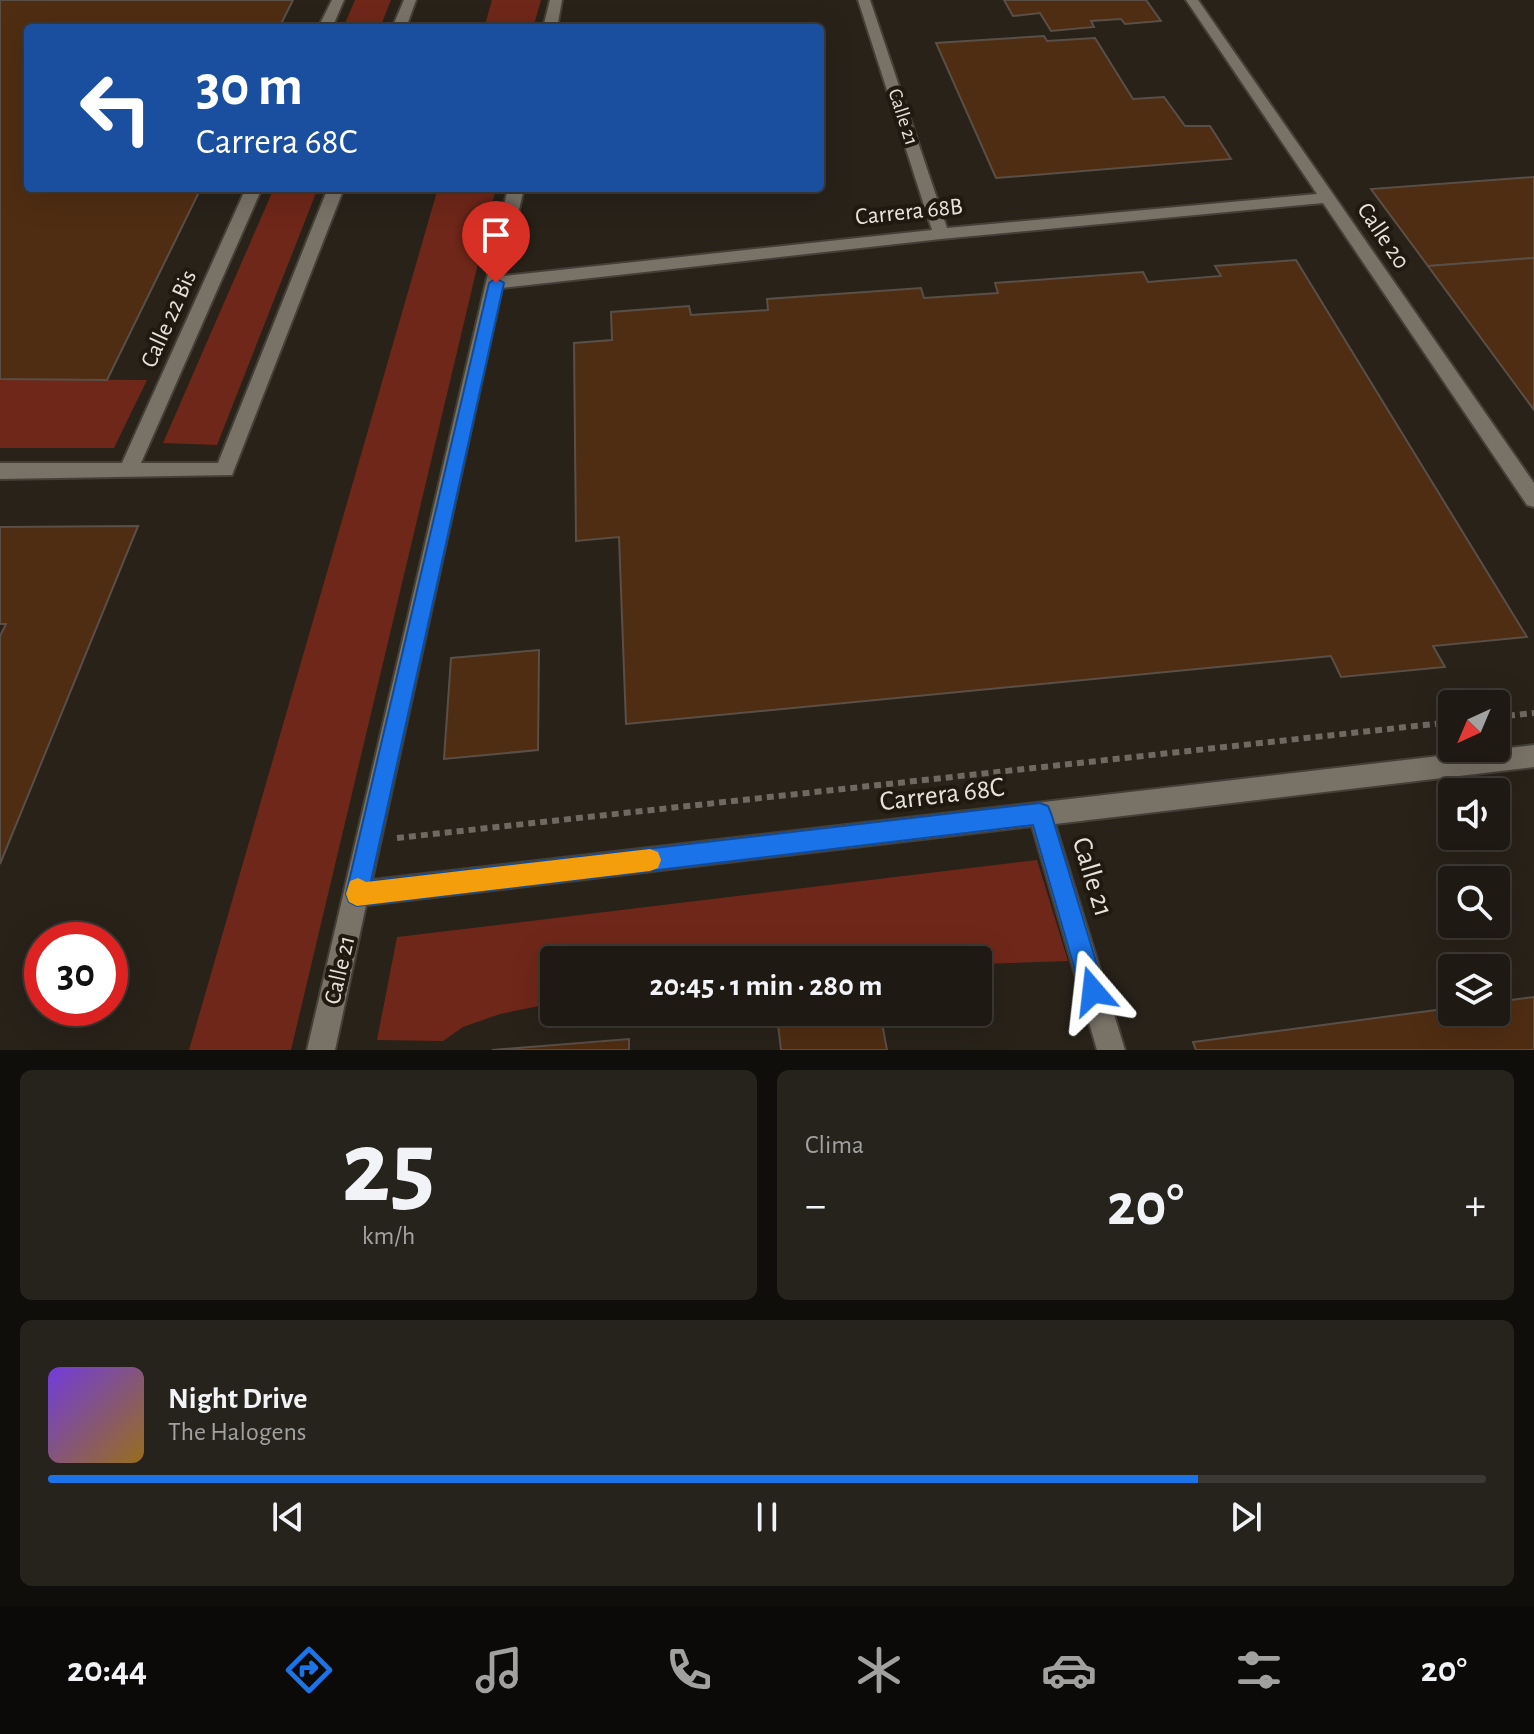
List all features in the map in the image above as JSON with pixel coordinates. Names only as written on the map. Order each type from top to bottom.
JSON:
[{"type":"street","points":[[327,24],[338,0]]},
{"type":"street","points":[[401,24],[410,0]]},
{"type":"street","points":[[551,24],[556,0]]},
{"type":"street","name":"Calle 21","points":[[864,0],[941,234]]},
{"type":"street","name":"Calle 20","points":[[1192,0],[1534,499]]},
{"type":"street","name":"Calle 22 Bis","points":[[128,470],[252,192]]},
{"type":"street","points":[[0,471],[225,470],[334,192]]},
{"type":"street","name":"Calle 21","points":[[321,1050],[515,192]]},
{"type":"street","name":"Carrera 68B","points":[[496,283],[941,234],[1327,198]]},
{"type":"street","name":"Carrera 68C","points":[[357,894],[1534,756]]},
{"type":"street","name":"Calle 21","points":[[1040,813],[1111,1050]]},
{"type":"path","points":[[1510,716],[1534,713]]},
{"type":"path","points":[[368,841],[1438,724]]},
{"type":"shaded area","points":[[355,0],[391,0],[382,24],[345,24]]},
{"type":"shaded area","points":[[492,0],[541,0],[534,24],[485,24]]},
{"type":"shaded area","points":[[272,192],[316,192],[217,445],[163,443]]},
{"type":"shaded area","points":[[437,192],[495,192],[291,1050],[189,1050]]},
{"type":"shaded area","points":[[0,379],[147,380],[114,448],[0,448]]},
{"type":"shaded area","points":[[1037,860],[1068,961],[992,964],[992,946],[540,946],[540,1006],[500,1014],[463,1027],[443,1041],[377,1040],[397,937]]},
{"type":"building","points":[[0,0],[293,0],[281,24],[24,24],[24,192],[199,192],[107,380],[0,379]]},
{"type":"building","points":[[1004,0],[1146,0],[1161,21],[1125,24],[1121,19],[1091,21],[1094,27],[1051,31],[1040,13],[1013,16]]},
{"type":"building","points":[[1044,36],[1047,41],[1095,38],[1133,99],[1164,97],[1185,126],[1210,126],[1231,159],[996,178],[936,43]]},
{"type":"building","points":[[1534,177],[1534,258],[1428,266],[1371,189]]},
{"type":"building","points":[[1534,258],[1534,410],[1428,266]]},
{"type":"building","points":[[1296,260],[1527,637],[1433,646],[1445,667],[1341,677],[1331,656],[626,724],[619,537],[576,541],[574,343],[612,340],[611,312],[689,306],[691,315],[768,310],[767,299],[921,288],[924,298],[998,293],[995,283],[1143,272],[1148,282],[1221,276],[1215,266]]},
{"type":"building","points":[[138,526],[0,864],[0,636],[6,624],[0,624],[0,527]]},
{"type":"building","points":[[539,650],[538,750],[444,759],[451,658]]},
{"type":"building","points":[[1534,997],[1534,1050],[1196,1050],[1193,1042],[1438,1010],[1438,1026],[1510,1026],[1510,1000]]},
{"type":"building","points":[[778,1026],[883,1026],[887,1050],[781,1050]]},
{"type":"building","points":[[629,1039],[629,1050],[492,1050]]},
{"type":"slow traffic","points":[[358,889],[357,894],[650,860]]},
{"type":"route","points":[[496,283],[357,894],[1040,813],[1093,991]]}]
